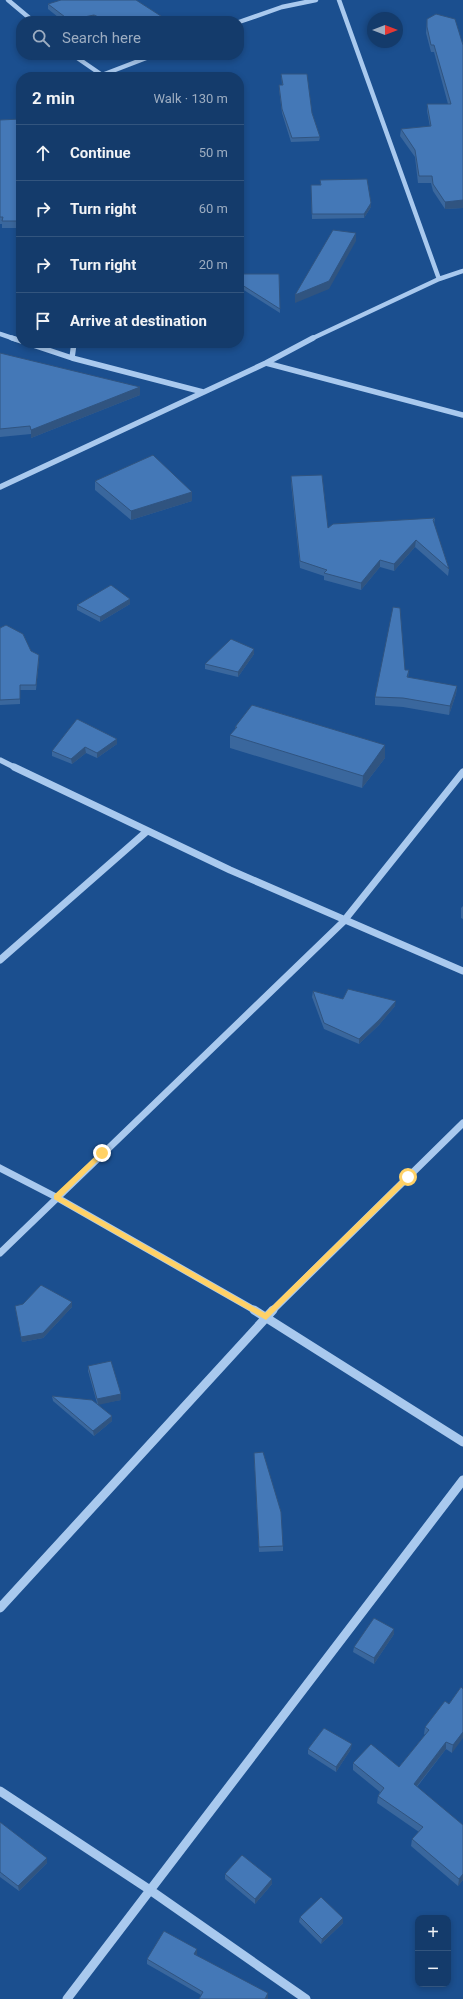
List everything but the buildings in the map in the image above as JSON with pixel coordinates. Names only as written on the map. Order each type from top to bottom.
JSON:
[{"type":"street","points":[[8,0],[27,16]]},
{"type":"street","points":[[244,20],[282,7],[316,0]]},
{"type":"street","points":[[339,0],[438,279]]},
{"type":"street","points":[[80,60],[96,72]]},
{"type":"street","points":[[112,72],[142,60]]},
{"type":"street","points":[[0,487],[266,363],[328,330],[438,279],[463,271]]},
{"type":"street","points":[[0,334],[16,339]]},
{"type":"street","points":[[42,348],[72,358],[203,392]]},
{"type":"street","points":[[72,358],[73,348]]},
{"type":"street","points":[[266,363],[463,415]]},
{"type":"street","points":[[0,760],[146,832],[343,922],[463,971]]},
{"type":"street","points":[[0,1253],[56,1197],[343,922],[463,772]]},
{"type":"street","points":[[0,960],[146,832]]},
{"type":"street","points":[[0,1608],[266,1317],[463,1123]]},
{"type":"street","points":[[0,1168],[56,1197],[266,1317],[463,1442]]},
{"type":"street","points":[[67,1999],[463,1480]]},
{"type":"street","points":[[0,1791],[150,1890],[306,1999]]},
{"type":"route","points":[[102,1153],[56,1197],[266,1317],[408,1177]]}]
